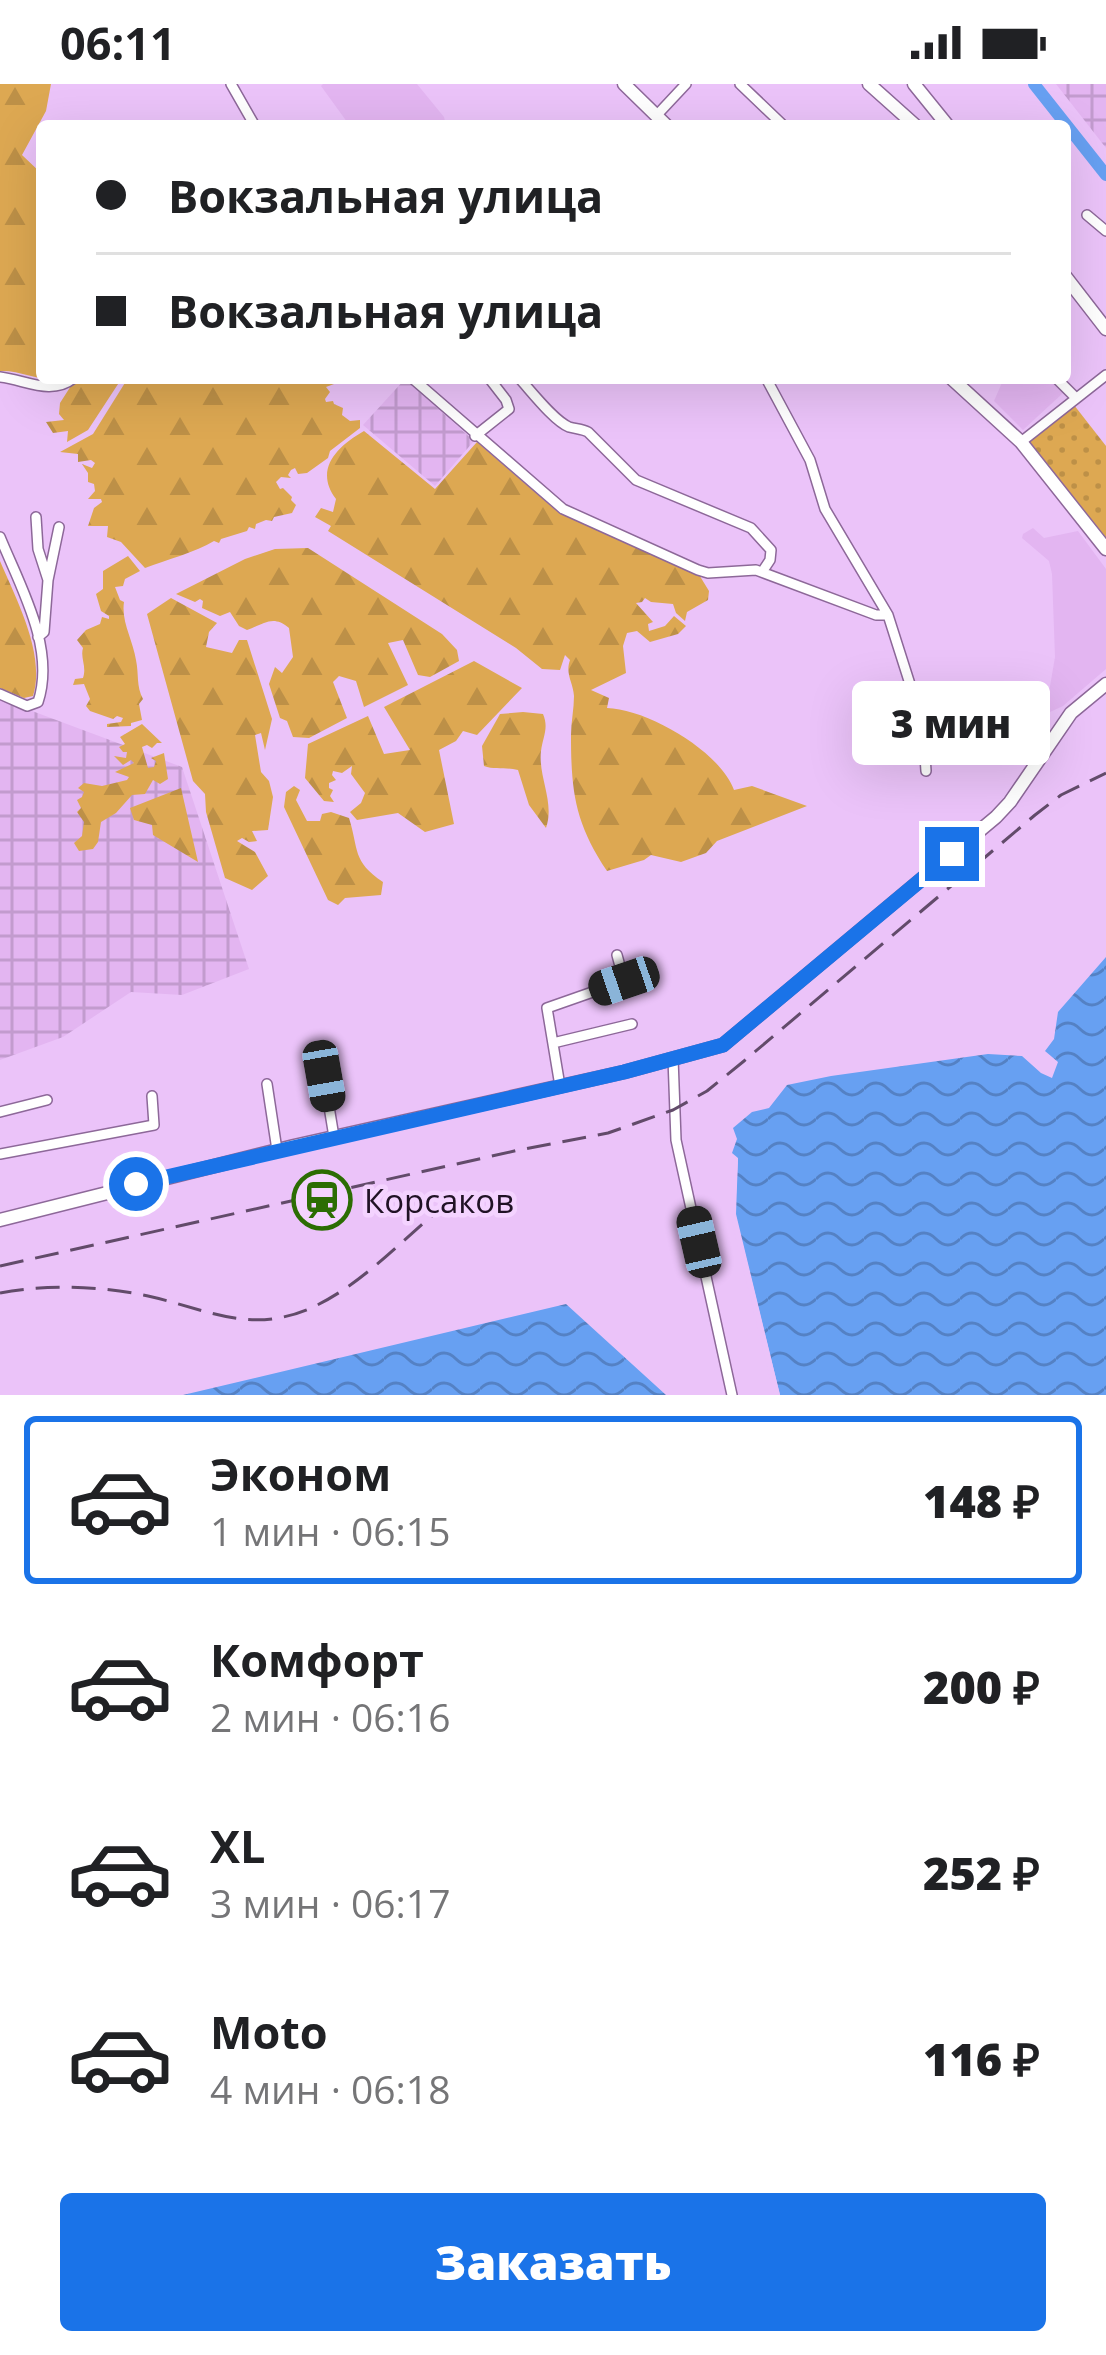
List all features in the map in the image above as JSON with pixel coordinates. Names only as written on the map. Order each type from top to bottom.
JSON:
[{"type":"main road","points":[[624,84],[661,120]]},
{"type":"main road","points":[[869,84],[909,120]]},
{"type":"main road","points":[[914,84],[943,120]]},
{"type":"main road","points":[[1071,284],[1106,329]]},
{"type":"main road","points":[[958,384],[1021,442],[1105,546]]},
{"type":"main road","points":[[0,1220],[713,1049],[734,1037],[977,835],[1010,802],[1071,713],[1106,683]]},
{"type":"street","points":[[231,84],[252,120]]},
{"type":"street","points":[[663,120],[686,84]]},
{"type":"street","points":[[740,84],[778,120]]},
{"type":"street","points":[[1087,215],[1106,231]]},
{"type":"street","points":[[1021,442],[1106,375]]},
{"type":"street","points":[[0,377],[47,388],[66,384]]},
{"type":"street","points":[[419,384],[562,509],[708,573],[762,572],[876,615],[888,615]]},
{"type":"street","points":[[476,436],[509,409],[494,384]]},
{"type":"street","points":[[525,384],[568,427],[588,432],[636,480],[751,529],[771,550],[762,572]]},
{"type":"street","points":[[770,384],[810,460],[825,509],[888,615],[923,725],[926,771]]},
{"type":"street","points":[[1062,384],[1075,397]]},
{"type":"street","points":[[36,517],[38,549],[48,580]]},
{"type":"street","points":[[38,637],[44,632],[59,527]]},
{"type":"street","points":[[0,537],[38,637],[43,673],[38,702],[27,706],[0,694]]},
{"type":"street","points":[[560,1086],[547,1008],[624,981],[617,956]]},
{"type":"street","points":[[553,1042],[632,1024]]},
{"type":"street","points":[[673,1058],[676,1140],[732,1395]]},
{"type":"street","points":[[324,1076],[334,1137]]},
{"type":"street","points":[[267,1084],[277,1150]]},
{"type":"street","points":[[0,1154],[154,1125],[152,1096]]},
{"type":"street","points":[[0,1112],[47,1100]]},
{"type":"shaded area","points":[[417,84],[445,120],[346,120],[321,86]]},
{"type":"shaded area","points":[[1056,84],[1106,84],[1106,148]]},
{"type":"shaded area","points":[[400,384],[411,384],[474,441],[435,486],[363,425]]},
{"type":"shaded area","points":[[1001,384],[1053,384],[1063,393],[1023,430],[994,401]]},
{"type":"shaded area","points":[[1033,528],[1044,538],[1078,531],[1106,569],[1106,669],[1050,712],[1055,657],[1052,574],[1049,561],[1022,538]]},
{"type":"shaded area","points":[[0,699],[182,767],[249,969],[182,995],[131,992],[63,1037],[0,1060]]},
{"type":"green space","points":[[0,84],[51,84],[46,111],[36,120],[22,155],[36,168],[36,377],[0,371]]},
{"type":"green space","points":[[72,384],[118,384],[88,430],[67,442],[68,431],[53,433],[46,422],[64,420],[60,403]]},
{"type":"green space","points":[[124,384],[334,384],[326,387],[330,392],[326,402],[343,408],[342,415],[350,421],[360,420],[360,428],[330,451],[328,458],[307,473],[298,474],[295,468],[288,475],[291,478],[276,482],[292,497],[296,505],[292,513],[145,568],[121,542],[107,537],[108,526],[88,526],[94,508],[102,502],[88,499],[94,484],[88,482],[82,464],[92,468],[95,463],[78,462],[78,454],[60,452],[93,434]]},
{"type":"green space","points":[[1074,405],[1106,446],[1106,538],[1029,441]]},
{"type":"green space","points":[[364,431],[435,489],[477,442],[559,513],[698,573],[709,591],[708,600],[687,612],[685,621],[673,604],[645,598],[636,603],[653,622],[648,624],[649,631],[665,626],[674,616],[686,626],[678,634],[650,642],[637,631],[627,633],[623,646],[626,673],[591,690],[609,698],[607,708],[661,724],[698,747],[734,790],[752,786],[807,806],[717,841],[706,853],[681,862],[651,855],[607,871],[588,838],[574,790],[570,660],[565,655],[560,670],[542,669],[328,531],[331,526],[315,517],[321,508],[333,512],[336,499],[327,478],[331,460]]},
{"type":"green space","points":[[308,548],[442,634],[457,650],[459,661],[430,677],[418,675],[403,640],[388,643],[408,685],[364,707],[356,681],[339,676],[333,682],[347,718],[309,738],[293,737],[287,721],[280,718],[269,684],[275,667],[282,673],[293,657],[289,628],[273,621],[247,630],[230,612],[220,616],[202,608],[200,599],[195,602],[176,594],[245,559],[275,549]]},
{"type":"green space","points":[[128,556],[140,571],[115,587],[124,602],[143,699],[139,704],[142,720],[131,726],[107,727],[123,718],[90,711],[84,684],[73,685],[84,674],[83,648],[77,640],[100,624],[102,617],[109,619],[96,594],[103,589],[103,571]]},
{"type":"green space","points":[[0,561],[21,609],[36,663],[33,696],[24,698],[0,688]]},
{"type":"green space","points":[[171,598],[217,623],[206,647],[232,653],[239,640],[247,640],[272,719],[265,750],[261,733],[255,735],[261,772],[273,797],[268,830],[252,831],[257,841],[237,841],[255,852],[268,876],[252,890],[225,878],[205,794],[193,781],[147,614]]},
{"type":"green space","points":[[474,661],[522,688],[477,735],[463,731],[439,750],[454,824],[425,832],[398,813],[357,820],[350,812],[365,793],[351,774],[352,766],[342,773],[333,771],[336,780],[329,788],[334,802],[324,801],[305,778],[308,744],[368,716],[384,754],[410,750],[384,707]]},
{"type":"green space","points":[[500,714],[543,714],[545,719],[541,761],[549,809],[546,828],[529,805],[518,770],[484,766],[482,746]]},
{"type":"green space","points":[[142,724],[162,743],[142,747],[148,768],[156,761],[151,758],[164,753],[168,779],[160,784],[153,780],[145,794],[132,795],[101,822],[93,849],[79,851],[74,843],[82,836],[84,822],[77,812],[81,808],[77,800],[84,792],[78,788],[84,783],[102,786],[127,780],[129,777],[115,772],[134,763],[123,765],[114,756],[126,758],[127,752],[119,747],[125,744],[120,737]]},
{"type":"green space","points":[[294,786],[300,790],[296,800],[307,821],[320,821],[322,814],[331,812],[349,818],[361,861],[383,882],[381,895],[345,898],[338,905],[328,900],[284,807],[286,792]]},
{"type":"green space","points":[[181,788],[198,862],[153,835],[152,825],[134,820],[130,808]]},
{"type":"water","points":[[1106,957],[1106,1395],[780,1395],[736,1214],[738,1158],[732,1153],[737,1139],[733,1128],[752,1112],[769,1108],[787,1085],[831,1076],[988,1054],[1022,1056],[1052,1078],[1058,1062],[1045,1051],[1054,1039],[1058,1012]]},
{"type":"water","points":[[566,1304],[666,1395],[183,1395]]},
{"type":"pier","points":[[738,1159],[735,1213],[780,1395],[774,1395],[730,1214],[732,1161]]},
{"type":"waterway","points":[[1034,84],[1062,120]]},
{"type":"waterway","points":[[1071,131],[1106,175]]},
{"type":"railway","points":[[0,1266],[608,1133],[673,1110],[707,1091],[744,1061],[1035,815],[1061,795],[1106,773]]},
{"type":"railway","points":[[0,1293],[93,1288],[148,1296],[228,1317],[289,1316],[351,1284],[458,1195]]},
{"type":"place","name":"Корсаков","points":[[322,1200]]},
{"type":"route","points":[[136,1184],[723,1045],[952,854]]}]
